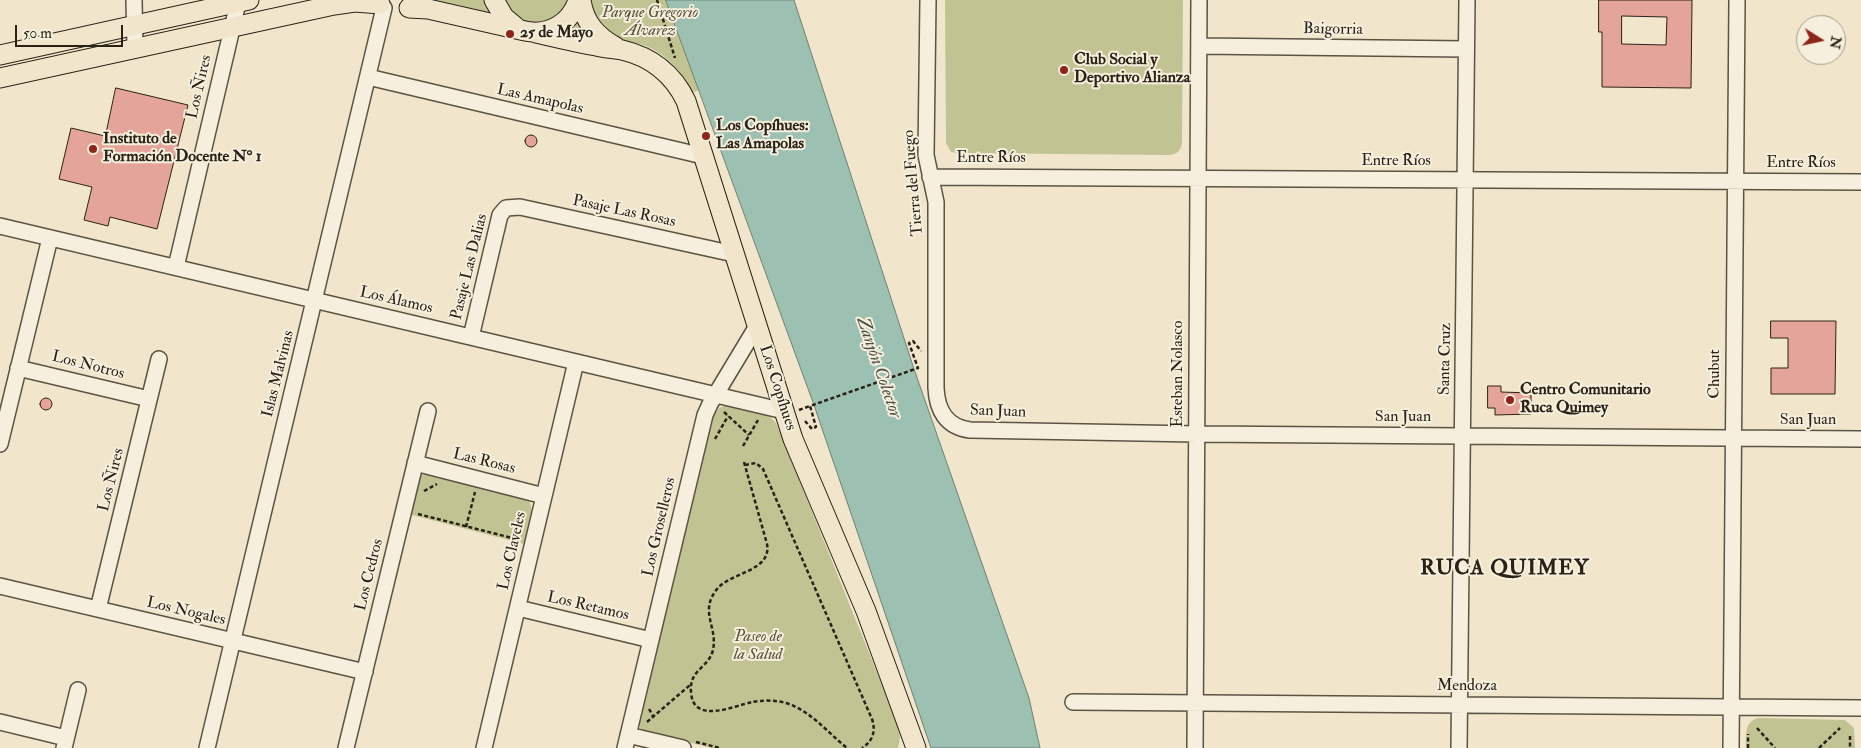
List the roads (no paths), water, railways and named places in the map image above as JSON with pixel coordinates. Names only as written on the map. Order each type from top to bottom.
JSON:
[{"type":"main road","points":[[494,0],[508,22],[529,32],[550,30],[562,24],[571,15],[580,0]]},
{"type":"main road","name":"Los Copíhues","points":[[580,0],[585,16],[592,28],[606,41],[621,50],[649,60],[661,68],[672,78],[686,101],[757,326],[790,411],[800,457],[864,605],[912,744]]},
{"type":"main road","points":[[0,55],[244,1]]},
{"type":"main road","name":"Los Copíhues","points":[[0,78],[348,2],[381,4],[394,12],[413,4],[592,46],[621,50]]},
{"type":"street","points":[[134,0],[135,48]]},
{"type":"street","name":"Tierra del Fuego","points":[[928,0],[926,148],[936,202],[936,388],[937,402],[947,420]]},
{"type":"street","name":"Esteban Nolasco","points":[[1195,748],[1199,0]]},
{"type":"street","name":"Santa Cruz","points":[[1459,748],[1467,0]]},
{"type":"street","name":"Chubut","points":[[1731,748],[1737,0]]},
{"type":"street","name":"Los Ñires","points":[[176,267],[232,27],[244,1]]},
{"type":"street","name":"Islas Malvinas","points":[[207,748],[368,77],[381,4]]},
{"type":"street","name":"Baigorria","points":[[1199,46],[1466,49]]},
{"type":"street","name":"Las Amapolas","points":[[368,77],[703,156]]},
{"type":"street","name":"Entre Ríos","points":[[930,176],[1861,182]]},
{"type":"street","name":"Pasaje Las Rosas","points":[[506,208],[520,207],[734,254]]},
{"type":"street","name":"Pasaje Las Dalias","points":[[471,337],[498,220],[502,210],[506,208]]},
{"type":"street","name":"Los Álamos","points":[[0,226],[576,362],[717,402],[790,411]]},
{"type":"street","points":[[0,444],[50,238]]},
{"type":"street","name":"Los Groselleros","points":[[627,742],[704,420],[717,402],[757,326]]},
{"type":"street","name":"Los Ñires","points":[[98,609],[159,359]]},
{"type":"street","name":"Los Claveles","points":[[484,748],[576,362]]},
{"type":"street","name":"Los Notros","points":[[18,368],[149,399]]},
{"type":"street","name":"Los Cedros","points":[[346,748],[428,411]]},
{"type":"street","name":"San Juan","points":[[947,420],[957,427],[970,430],[1196,434],[1861,439]]},
{"type":"street","name":"Las Rosas","points":[[415,463],[544,496]]},
{"type":"street","name":"Los Nogales","points":[[0,586],[365,672]]},
{"type":"street","name":"Los Retamos","points":[[518,608],[651,640]]},
{"type":"street","points":[[0,722],[65,743],[78,690]]},
{"type":"street","name":"Mendoza","points":[[1073,702],[1861,708]]},
{"type":"street","points":[[627,742],[683,748]]},
{"type":"water","name":"Zanjón Colector","points":[[666,0],[794,0],[914,369],[1029,698],[1040,748],[931,748],[814,405]]},
{"type":"place","name":"25 de Mayo","points":[[510,34]]},
{"type":"place","name":"Club Social y Deportivo Alianza","points":[[1064,70]]},
{"type":"place","name":"Los Copíhues: Las Amapolas","points":[[706,136]]},
{"type":"place","name":"Instituto de Formación Docente N° 1","points":[[93,149]]},
{"type":"place","name":"Centro Comunitario Ruca Quimey","points":[[1510,400]]},
{"type":"district","name":"RUCA QUIMEY","points":[[1505,569]]},
{"type":"park label","name":"Parque Gregorio Álvarez","points":[[650,23]]},
{"type":"park label","name":"Paseo de la Salud","points":[[758,647]]}]
